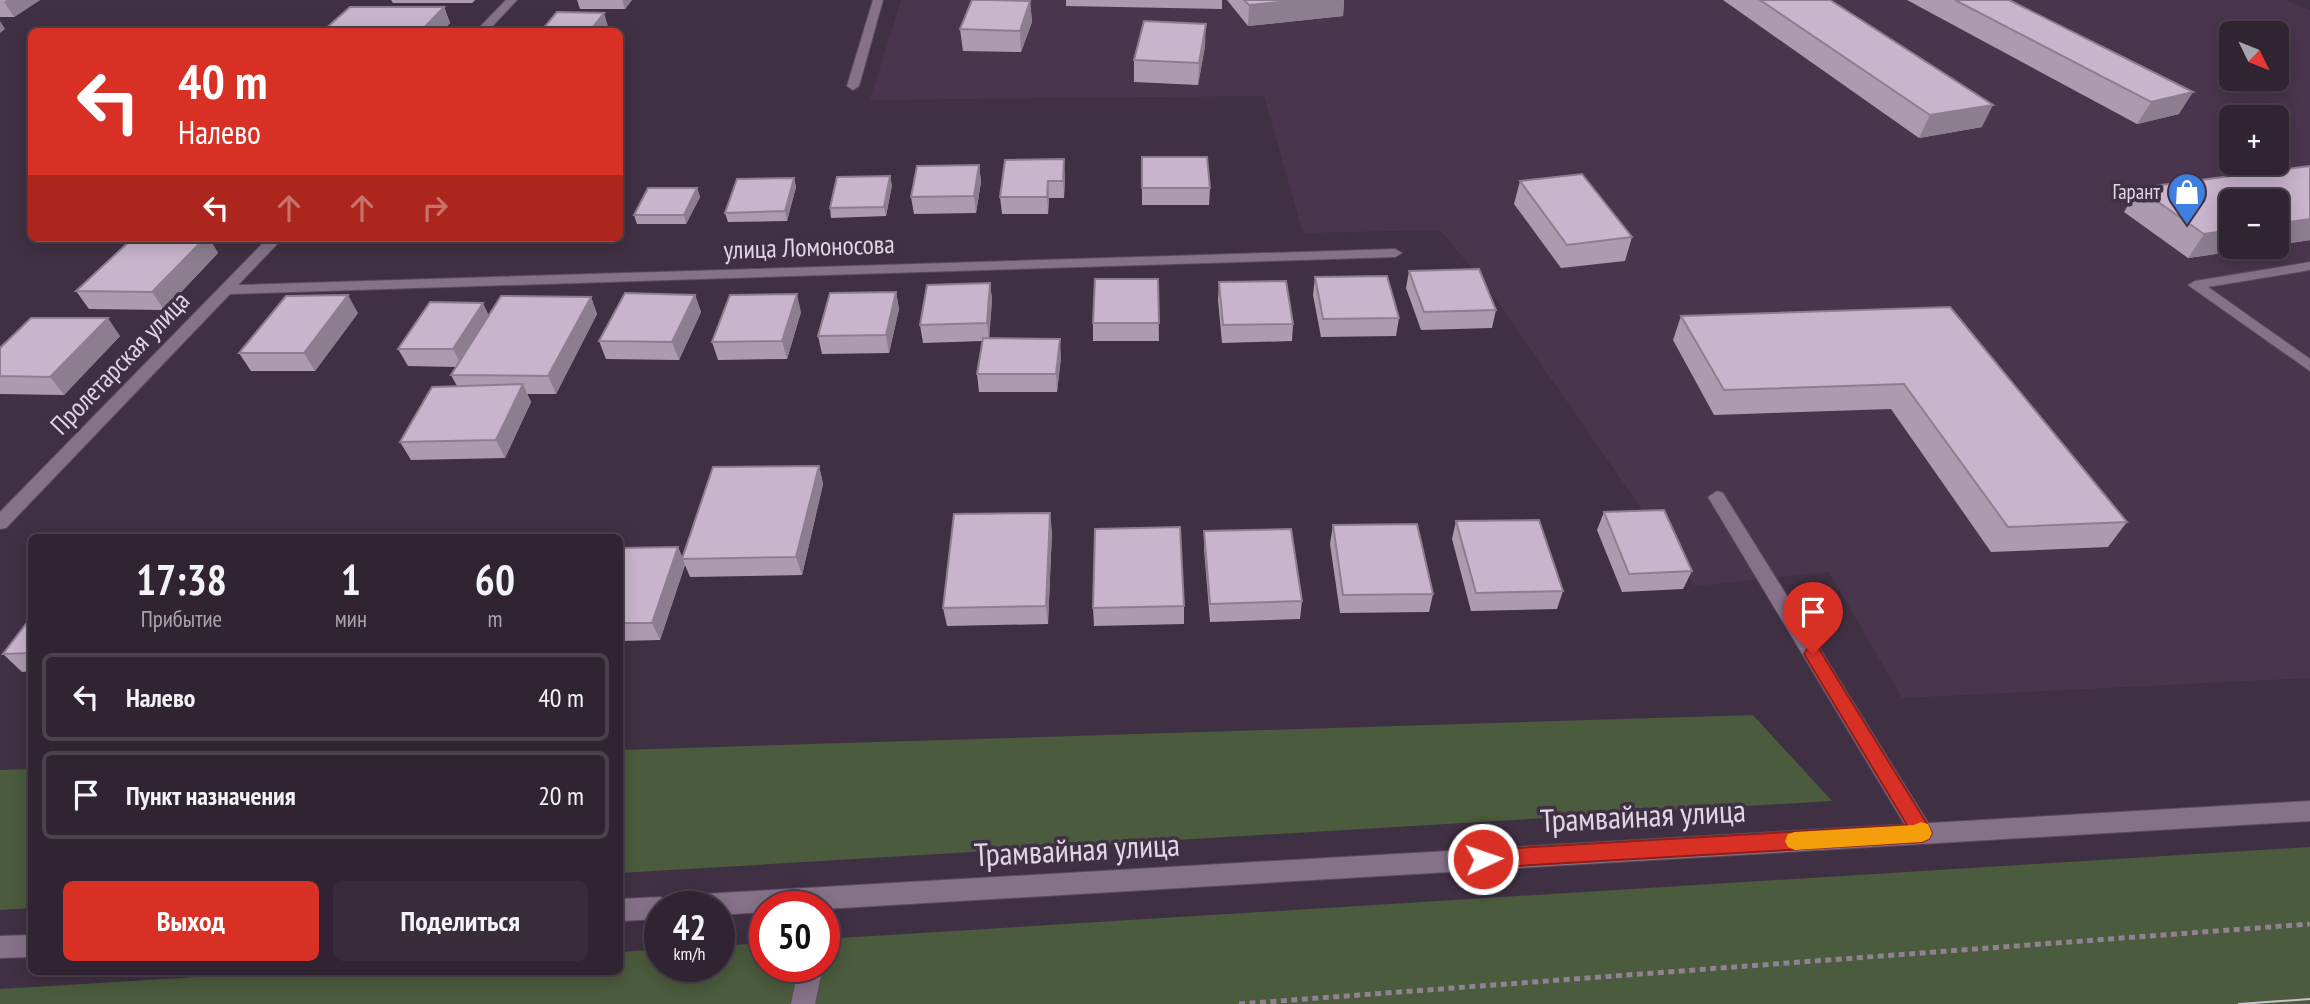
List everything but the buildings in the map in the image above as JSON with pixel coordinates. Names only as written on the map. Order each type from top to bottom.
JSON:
[{"type":"street","points":[[484,28],[512,0]]},
{"type":"street","points":[[853,86],[878,0]]},
{"type":"street","name":"Пролетарская улица","points":[[0,523],[272,242]]},
{"type":"street","name":"улица Ломоносова","points":[[225,290],[1395,253]]},
{"type":"street","points":[[2310,266],[2195,285],[2310,366]]},
{"type":"street","points":[[1717,496],[1922,833]]},
{"type":"street","name":"Трамвайная улица","points":[[840,901],[2310,811]]},
{"type":"street","points":[[623,911],[644,909]]},
{"type":"street","points":[[0,947],[28,946]]},
{"type":"street","points":[[803,1004],[808,982]]},
{"type":"path","points":[[1239,1004],[2310,924]]},
{"type":"shaded area","points":[[901,0],[2285,0],[2310,10],[2310,678],[1902,698],[1829,572],[1695,586],[1486,285],[1440,230],[1303,233],[1264,96],[870,100]]},
{"type":"green space","points":[[1753,715],[1832,801],[623,873],[623,750]]},
{"type":"green space","points":[[28,769],[28,908],[0,910],[0,770]]},
{"type":"green space","points":[[2310,847],[2310,1004],[0,1004],[0,989],[232,975],[623,975],[623,952],[644,950],[644,982],[735,982],[735,945],[749,944],[749,982],[840,982],[840,938]]},
{"type":"tram line","points":[[2239,1004],[2310,999]]},
{"type":"slow traffic","points":[[1795,841],[1922,833],[1921,831]]},
{"type":"place","name":"Гарант","points":[[2187,226]]},
{"type":"route","points":[[1483,859],[1922,833],[1813,654]]}]
